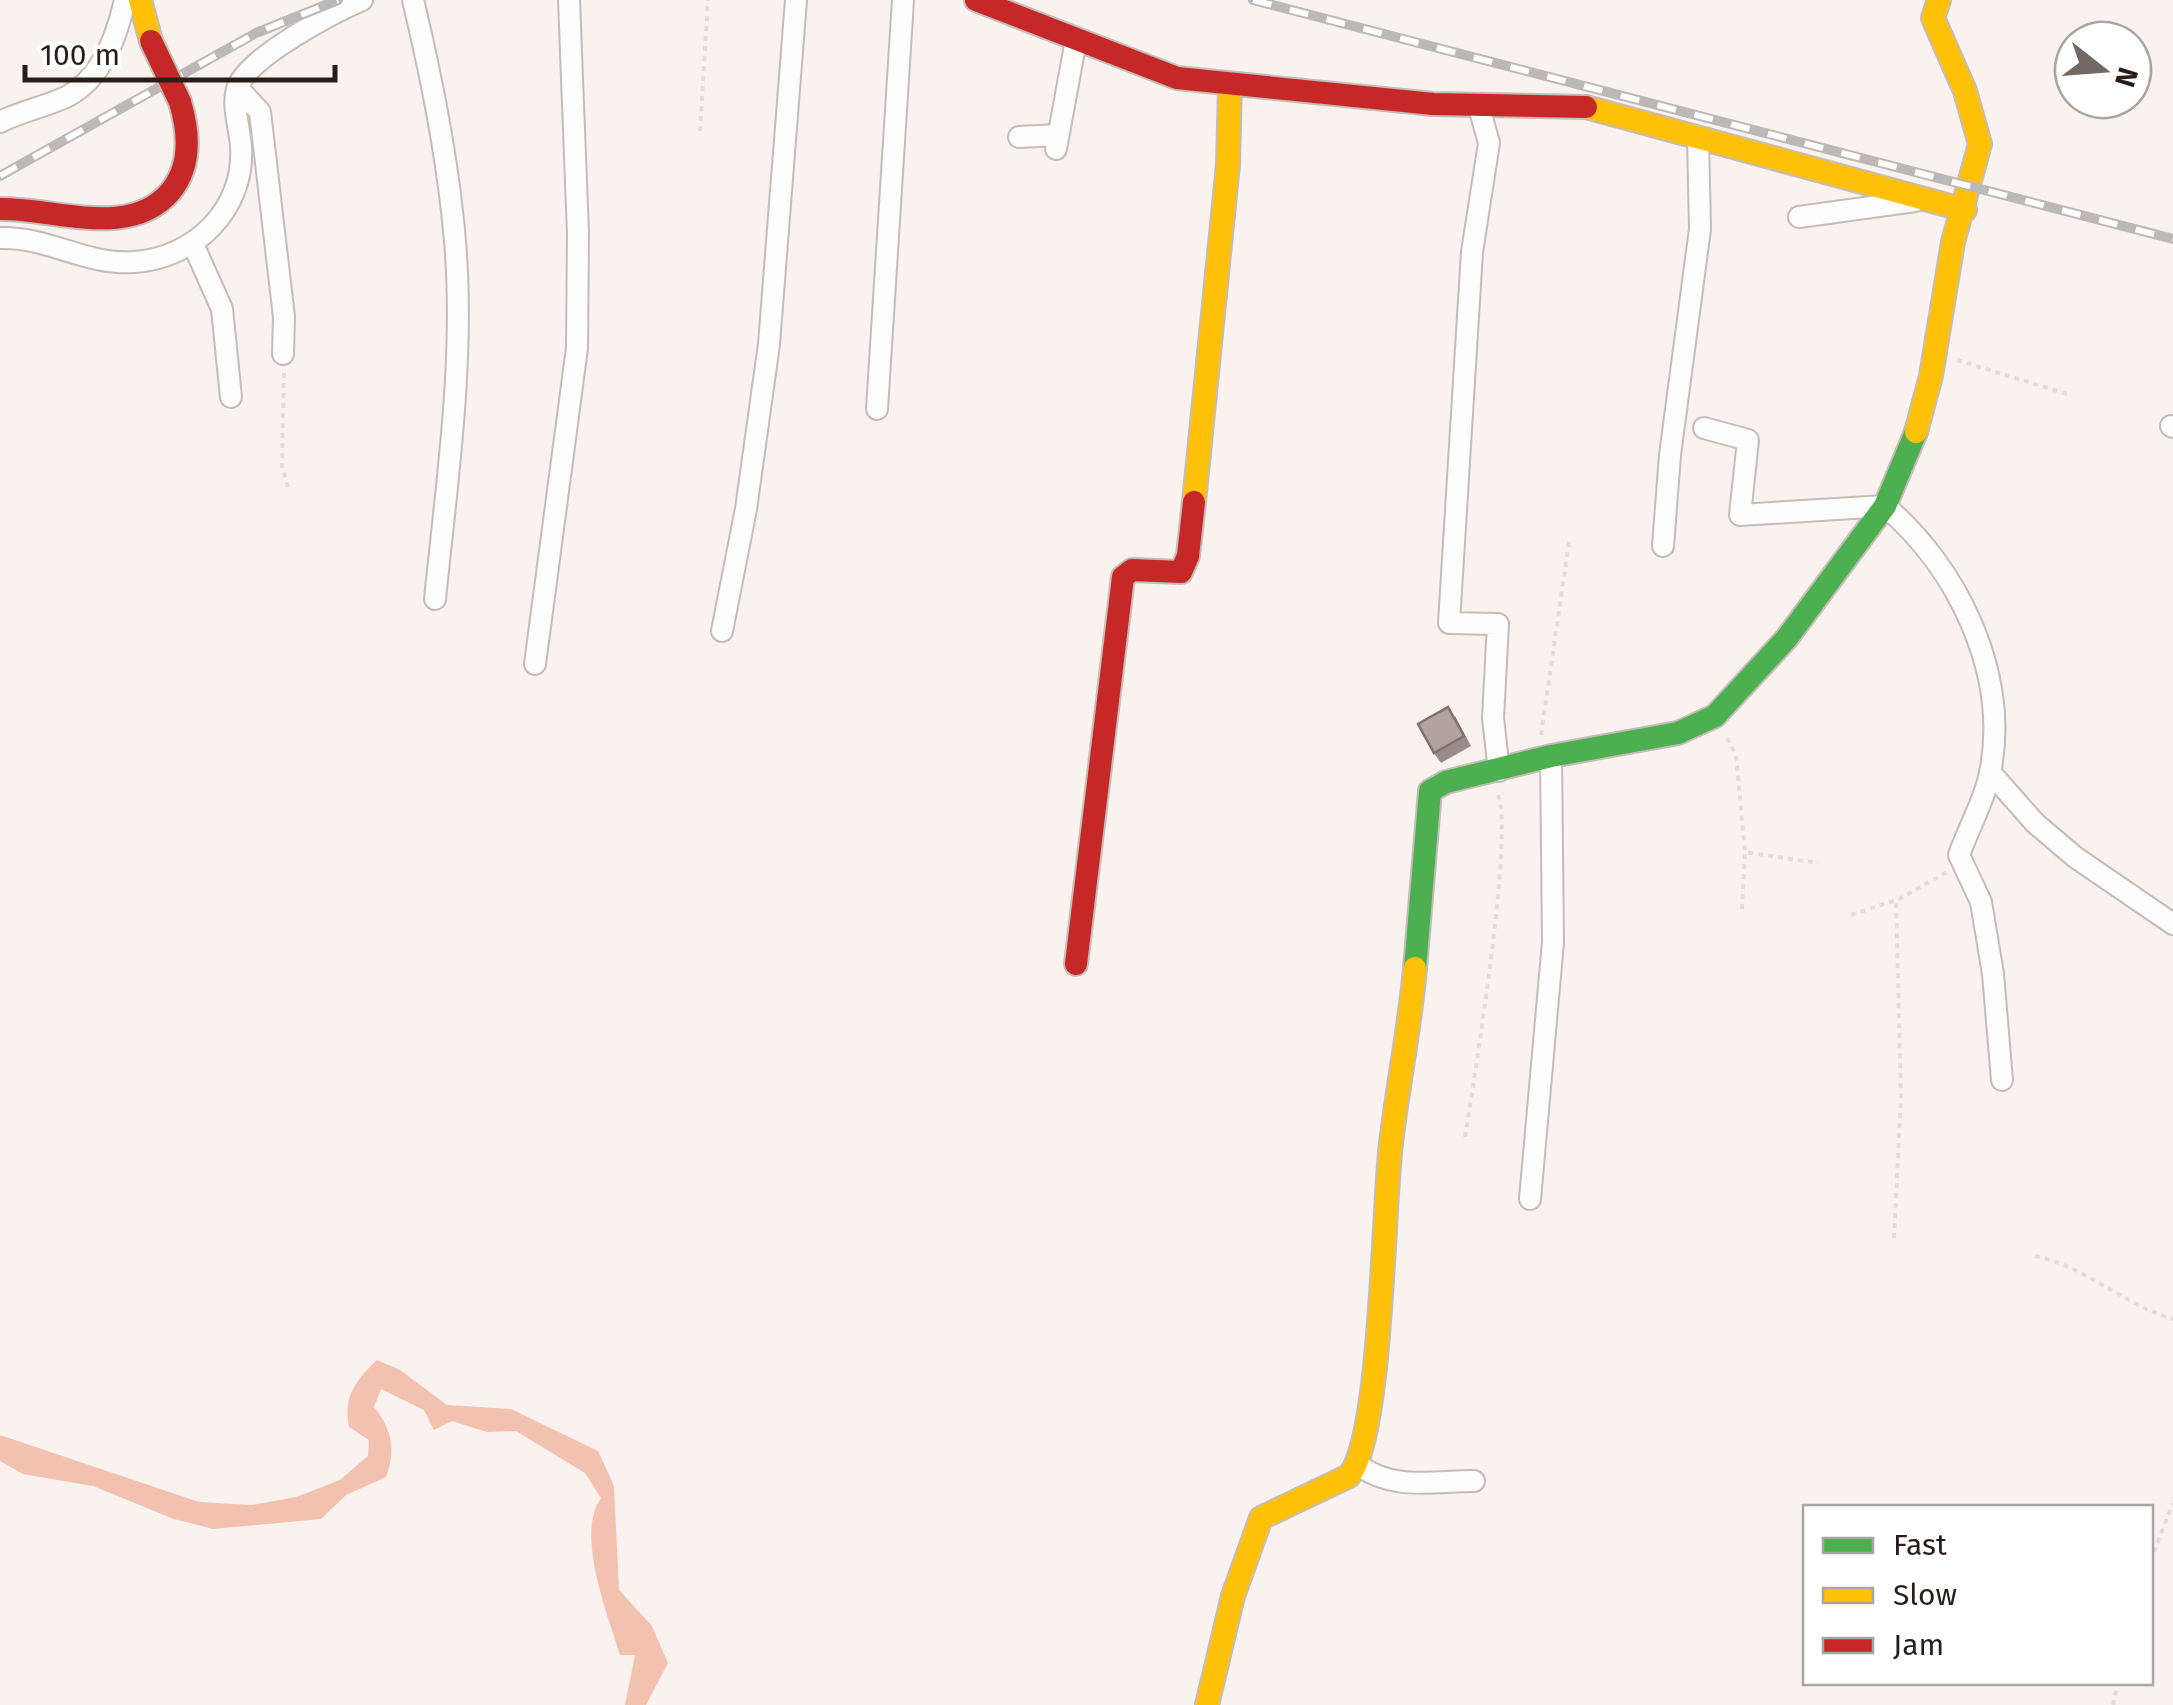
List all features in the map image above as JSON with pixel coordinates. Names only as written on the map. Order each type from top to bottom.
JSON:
[{"type":"street","points":[[1,119],[69,96],[88,78],[112,45],[125,0]]},
{"type":"street","points":[[0,208],[36,208],[106,218],[145,213],[172,192],[187,160],[186,122],[151,42],[140,0]]},
{"type":"street","points":[[0,238],[112,263],[156,260],[193,244],[222,216],[238,182],[242,165],[238,88],[257,65],[299,35],[362,0]]},
{"type":"street","points":[[413,0],[433,81],[455,244],[454,400],[435,599]]},
{"type":"street","points":[[535,664],[577,348],[578,234],[568,0]]},
{"type":"street","points":[[722,632],[746,509],[768,344],[796,0]]},
{"type":"street","points":[[877,409],[904,0]]},
{"type":"street","points":[[976,0],[1159,74],[1479,107],[1565,104],[1965,210]]},
{"type":"street","points":[[1207,1705],[1233,1596],[1261,1518],[1327,1490],[1358,1465],[1380,1317],[1391,1142],[1410,1040],[1426,802],[1430,791],[1446,782],[1544,758],[1646,742],[1715,716],[1787,638],[1885,506],[1910,454],[1936,354],[1953,242],[1965,210],[1980,144],[1965,91],[1934,18],[1939,0]]},
{"type":"street","points":[[1019,137],[1057,142],[1076,40]]},
{"type":"street","points":[[1076,964],[1123,577],[1132,570],[1182,572],[1188,556],[1228,166],[1230,84]]},
{"type":"street","points":[[238,88],[260,112],[284,317],[283,354]]},
{"type":"street","points":[[1479,107],[1488,143],[1472,252],[1449,623],[1498,624],[1494,772]]},
{"type":"street","points":[[1663,546],[1670,455],[1700,229],[1698,138]]},
{"type":"street","points":[[1798,217],[1927,199]]},
{"type":"street","points":[[193,244],[222,309],[231,397]]},
{"type":"street","points":[[1704,428],[1748,440],[1740,515],[1885,506],[1919,535],[1958,596],[1979,648],[1992,700],[1990,772],[1959,855],[1983,911],[2002,1080]]},
{"type":"street","points":[[1530,1199],[1553,942],[1544,758]]},
{"type":"street","points":[[1990,772],[2062,846],[2122,892],[2173,924]]},
{"type":"street","points":[[1358,1465],[1378,1480],[1405,1484],[1474,1481]]},
{"type":"path","points":[[700,132],[708,0]]},
{"type":"path","points":[[283,354],[282,466],[288,486]]},
{"type":"path","points":[[1936,354],[2067,394]]},
{"type":"path","points":[[1544,758],[1569,542]]},
{"type":"path","points":[[1715,716],[1736,755],[1745,852],[1742,910]]},
{"type":"path","points":[[1466,1137],[1499,861],[1502,804],[1494,772]]},
{"type":"path","points":[[1745,852],[1818,864]]},
{"type":"path","points":[[1852,915],[1896,900],[1961,864]]},
{"type":"path","points":[[1894,1238],[1901,1098],[1896,900]]},
{"type":"path","points":[[2035,1256],[2055,1260],[2146,1311],[2173,1318]]},
{"type":"path","points":[[2153,1553],[2173,1503]]},
{"type":"shaded area","points":[[377,1360],[400,1370],[447,1405],[511,1409],[598,1451],[614,1486],[619,1590],[652,1626],[668,1663],[646,1705],[625,1705],[635,1655],[620,1655],[596,1575],[591,1532],[601,1498],[585,1473],[516,1431],[487,1432],[452,1421],[434,1430],[424,1410],[381,1389],[374,1407],[391,1440],[386,1477],[346,1495],[321,1519],[213,1529],[174,1519],[93,1486],[23,1474],[0,1461],[0,1435],[199,1502],[252,1505],[296,1497],[340,1480],[368,1456],[369,1440],[349,1427],[348,1407],[357,1383]]},
{"type":"building","points":[[1448,707],[1464,736],[1434,753],[1418,724]]},
{"type":"railway","points":[[0,176],[256,33],[338,0]]},
{"type":"railway","points":[[1253,0],[2173,239]]},
{"type":"traffic: fast","points":[[1415,968],[1430,791],[1446,782],[1551,756],[1678,733],[1715,716],[1787,638],[1885,506],[1916,432]]},
{"type":"traffic: slow","points":[[140,0],[151,41]]},
{"type":"traffic: slow","points":[[1916,432],[1931,376],[1953,242],[1980,144],[1965,91],[1933,18],[1939,0]]},
{"type":"traffic: slow","points":[[1194,502],[1228,165],[1230,84]]},
{"type":"traffic: slow","points":[[1586,107],[1965,210]]},
{"type":"traffic: slow","points":[[1207,1705],[1233,1596],[1261,1518],[1349,1476],[1360,1453],[1375,1370],[1391,1143],[1415,968]]},
{"type":"traffic: jam","points":[[976,0],[1177,78],[1433,104],[1586,107]]},
{"type":"traffic: jam","points":[[151,41],[180,102]]},
{"type":"traffic: jam","points":[[0,209],[113,218],[154,206],[171,191],[183,170],[187,136],[180,102]]},
{"type":"traffic: jam","points":[[1076,964],[1123,577],[1132,570],[1181,572],[1188,556],[1194,502]]}]
